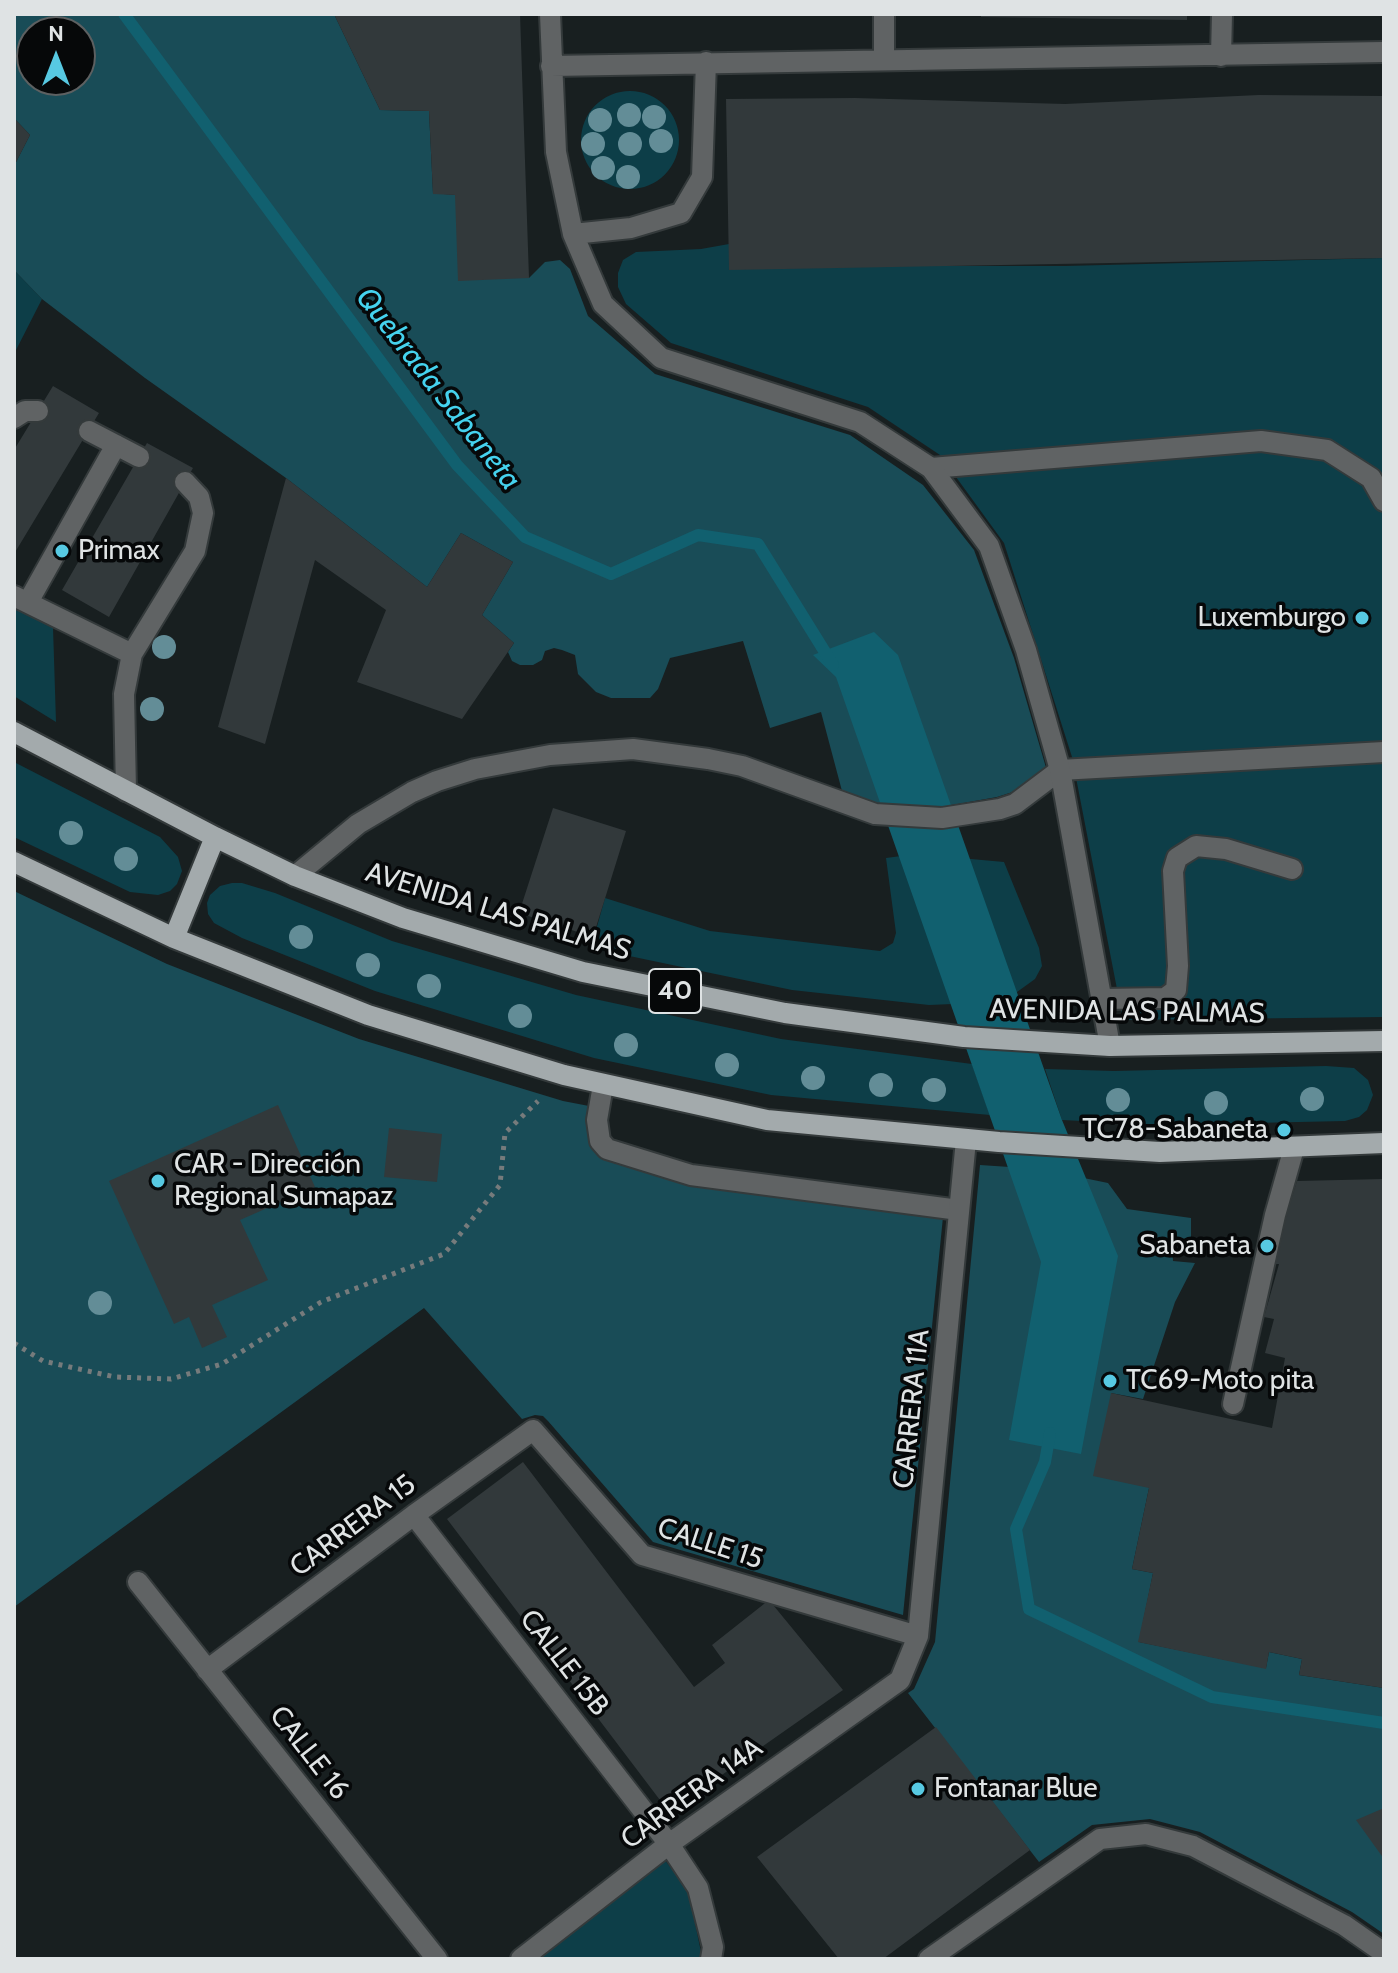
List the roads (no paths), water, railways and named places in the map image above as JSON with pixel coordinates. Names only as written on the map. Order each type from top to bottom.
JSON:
[{"type":"main road","name":"AVENIDA LAS PALMAS","points":[[14,732],[295,876],[403,918],[583,972],[785,1013],[964,1037],[1110,1046],[1384,1041]]},
{"type":"main road","points":[[174,938],[215,837]]},
{"type":"main road","points":[[14,862],[174,938],[368,1015],[564,1075],[767,1120],[966,1140],[1160,1152],[1384,1143]]},
{"type":"street","points":[[550,14],[556,152],[573,234],[603,304],[661,358],[860,422],[931,468],[989,546],[1026,650],[1060,770],[1110,1046]]},
{"type":"street","points":[[884,14],[884,60]]},
{"type":"street","points":[[1221,56],[1222,14]]},
{"type":"street","points":[[551,66],[1384,52]]},
{"type":"street","points":[[573,234],[631,228],[681,213],[702,177],[706,62]]},
{"type":"street","points":[[14,418],[25,411],[38,411]]},
{"type":"street","points":[[89,431],[139,457]]},
{"type":"street","points":[[931,468],[1261,441],[1327,450],[1371,478],[1384,501]]},
{"type":"street","points":[[116,445],[21,599],[132,654]]},
{"type":"street","points":[[126,791],[124,694],[132,654],[195,551],[203,513],[199,497],[185,482]]},
{"type":"street","points":[[295,876],[358,824],[424,786],[475,769],[550,755],[633,749],[708,759],[742,766],[875,814],[942,818],[1000,809],[1028,796],[1060,770],[1384,752]]},
{"type":"street","points":[[1103,999],[1165,998],[1176,990],[1178,966],[1173,871],[1177,858],[1196,846],[1226,849],[1292,869]]},
{"type":"street","points":[[603,1085],[597,1120],[600,1141],[607,1149],[691,1175],[959,1210]]},
{"type":"street","name":"CARRERA 11A","points":[[900,1680],[918,1636],[966,1140]]},
{"type":"street","points":[[1233,1404],[1275,1215],[1294,1148]]},
{"type":"street","name":"CALLE 15","points":[[533,1430],[642,1555],[918,1636]]},
{"type":"street","name":"CARRERA 15","points":[[207,1670],[533,1430]]},
{"type":"street","name":"CALLE 15B","points":[[414,1515],[669,1844],[698,1888],[713,1947],[711,1959]]},
{"type":"street","name":"CALLE 16","points":[[138,1582],[437,1959]]},
{"type":"street","name":"CARRERA 14A","points":[[521,1959],[669,1844],[900,1680]]},
{"type":"street","points":[[929,1959],[1100,1839],[1146,1834],[1193,1846],[1344,1925],[1384,1953]]},
{"type":"waterway","name":"Quebrada Sabaneta","points":[[124,14],[457,465],[525,537],[611,574],[698,535],[758,544],[833,665]]},
{"type":"waterway","name":"Quebrada Sabaneta","points":[[1050,1433],[1045,1462],[1016,1529],[1029,1609],[1212,1697],[1384,1723]]},
{"type":"place","name":"Primax","points":[[62,551]]},
{"type":"place","name":"Luxemburgo","points":[[1362,618]]},
{"type":"place","name":"TC78-Sabaneta","points":[[1284,1130]]},
{"type":"place","name":"CAR - Dirección Regional Sumapaz","points":[[158,1181]]},
{"type":"place","name":"Sabaneta","points":[[1267,1246]]},
{"type":"place","name":"TC69-Moto pita","points":[[1110,1381]]},
{"type":"place","name":"Fontanar Blue","points":[[918,1789]]}]
